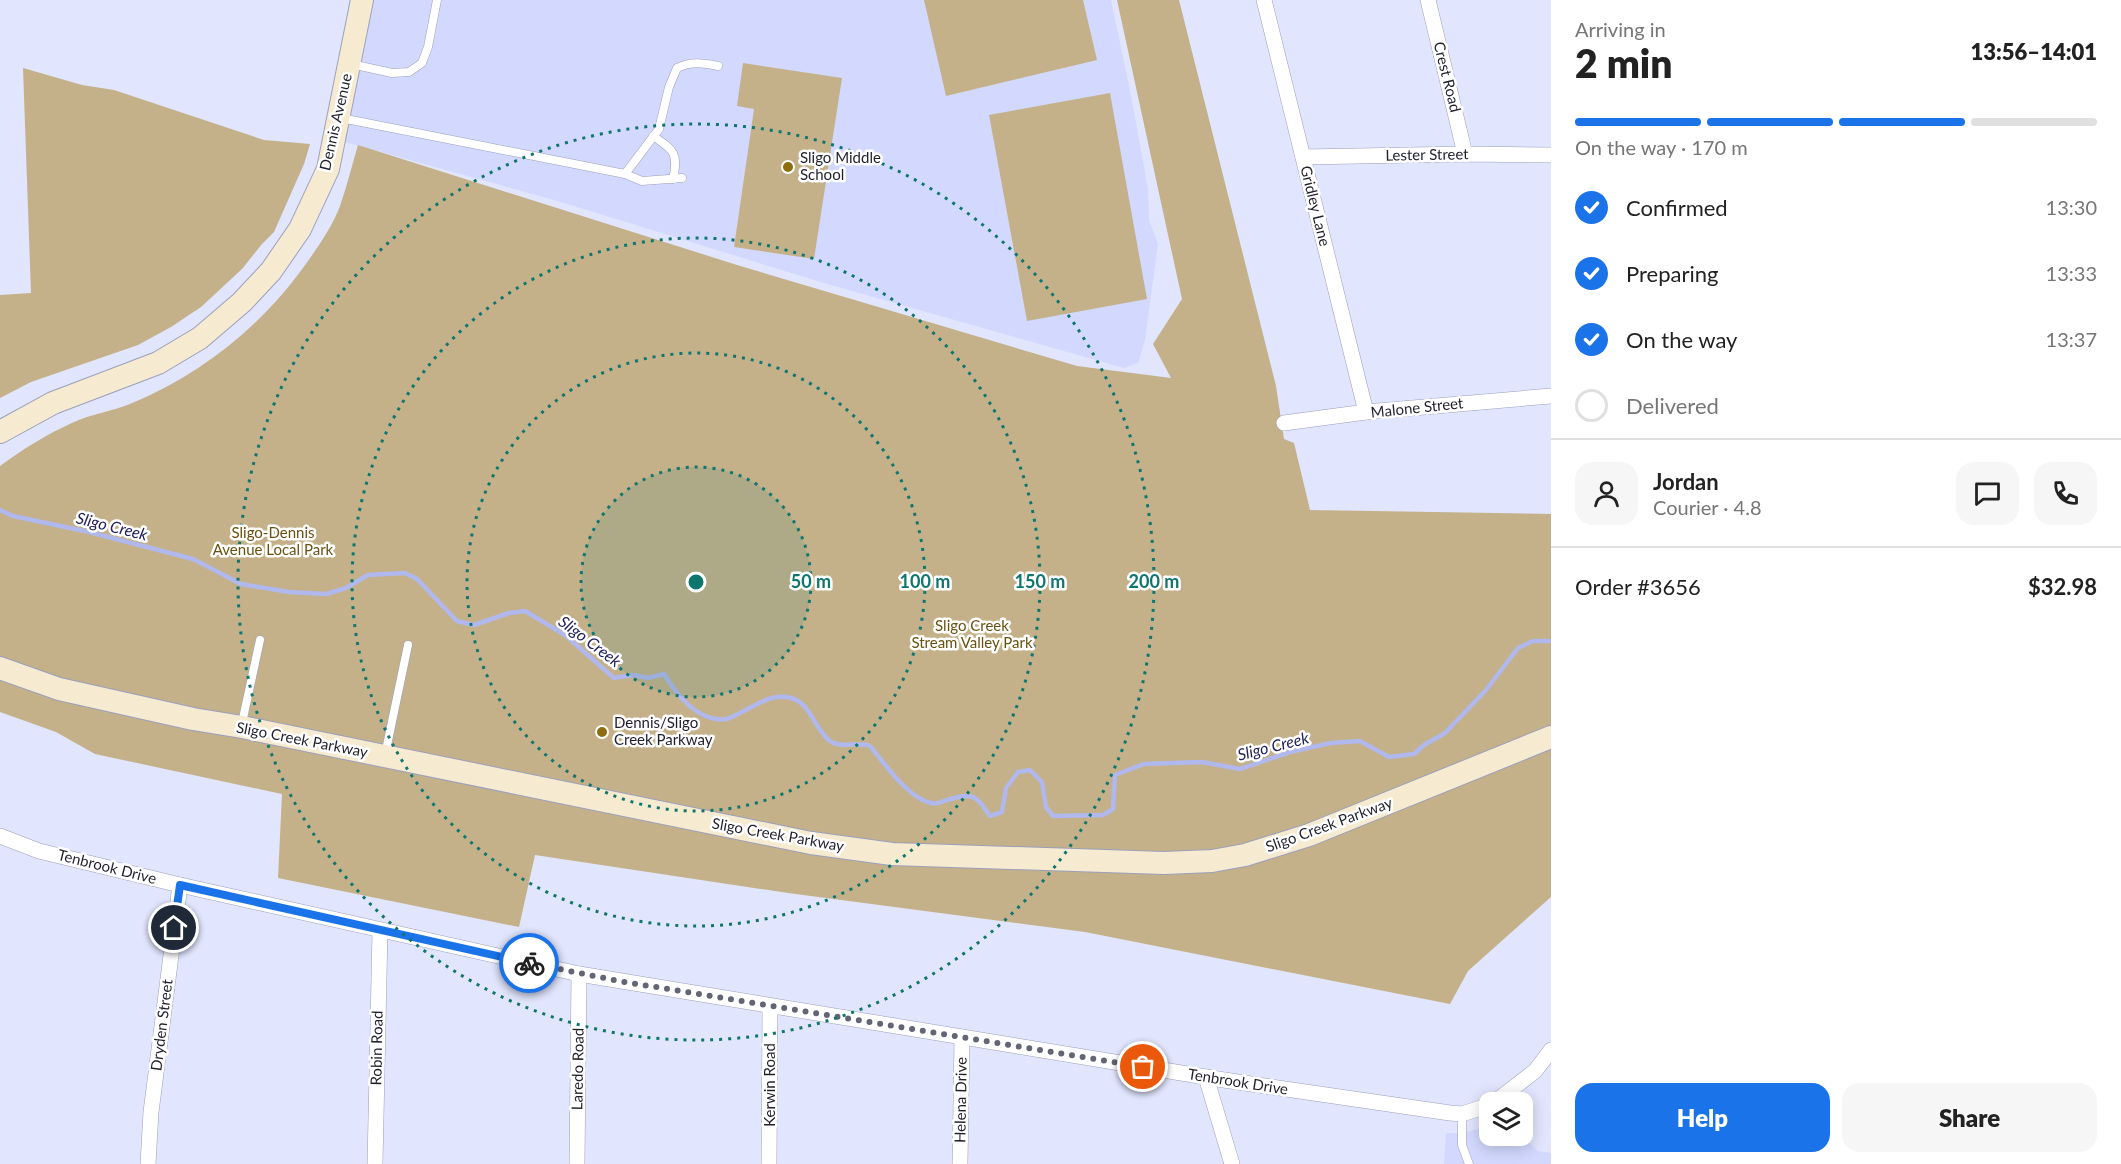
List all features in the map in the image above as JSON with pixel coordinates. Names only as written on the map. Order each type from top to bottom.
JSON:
[{"type":"street","name":"Dennis Avenue","points":[[0,432],[53,403],[158,363],[200,338],[242,302],[271,271],[300,229],[328,169],[362,0]]},
{"type":"street","name":"Gridley Lane","points":[[1264,0],[1366,412]]},
{"type":"street","name":"Crest Road","points":[[1428,0],[1466,154]]},
{"type":"street","name":"Lester Street","points":[[1303,157],[1551,155]]},
{"type":"street","name":"Malone Street","points":[[1284,423],[1366,412],[1551,396]]},
{"type":"street","name":"Sligo Creek Parkway","points":[[0,668],[59,689],[193,719],[811,843],[892,854],[1164,863],[1212,861],[1245,855],[1309,836],[1551,737]]},
{"type":"street","name":"Tenbrook Drive","points":[[0,836],[39,851],[180,885],[579,974],[1206,1077],[1462,1114],[1479,1109]]},
{"type":"street","name":"Dryden Street","points":[[148,1164],[151,1112],[180,885]]},
{"type":"street","name":"Robin Road","points":[[375,1164],[380,931]]},
{"type":"street","name":"Laredo Road","points":[[577,1164],[579,974]]},
{"type":"street","name":"Kerwin Road","points":[[769,1164],[770,1006]]},
{"type":"street","name":"Helena Drive","points":[[960,1164],[962,1037]]},
{"type":"street","points":[[1508,1092],[1535,1071],[1551,1050]]},
{"type":"street","points":[[1206,1077],[1232,1164]]},
{"type":"lane","points":[[349,64],[392,73],[409,72],[423,63],[437,0]]},
{"type":"lane","points":[[625,174],[659,129],[669,87],[677,68],[685,64],[702,63],[718,66]]},
{"type":"lane","points":[[338,117],[625,174],[642,181],[682,178]]},
{"type":"lane","points":[[653,136],[670,147],[677,164],[673,179]]},
{"type":"lane","points":[[242,727],[260,640]]},
{"type":"lane","points":[[385,756],[408,645]]},
{"type":"lane","points":[[1462,1114],[1462,1145],[1469,1164]]},
{"type":"shaded area","name":"Sligo Middle School","points":[[374,0],[1111,0],[1148,189],[1149,220],[1158,244],[1145,340],[1138,363],[1124,368],[824,283],[561,202],[345,142]]},
{"type":"shaded area","points":[[1479,1129],[1479,1146],[1533,1146],[1538,1151],[1551,1153],[1551,1164],[1444,1164],[1446,1133],[1462,1133]]},
{"type":"green space","points":[[924,0],[1083,0],[1097,60],[946,96]]},
{"type":"green space","name":"Sligo Creek Stream Valley Park","points":[[1117,0],[1179,0],[1276,386],[1284,439],[1294,443],[1310,510],[1551,514],[1551,897],[1468,971],[1450,1004],[1085,932],[788,893],[535,855],[519,927],[278,878],[282,794],[95,754],[56,732],[0,712],[0,466],[36,442],[74,422],[130,404],[157,392],[207,362],[230,345],[271,306],[308,261],[326,234],[340,206],[358,145],[737,265],[1077,366],[1171,378],[1153,344],[1182,299]]},
{"type":"green space","points":[[743,63],[842,78],[814,259],[734,247],[754,109],[737,106]]},
{"type":"green space","points":[[23,68],[82,85],[114,90],[264,140],[310,144],[304,164],[274,232],[242,269],[201,307],[138,345],[31,382],[0,398],[0,295],[31,293]]},
{"type":"green space","points":[[1110,93],[1147,299],[1027,321],[989,115]]},
{"type":"waterway","name":"Sligo Creek","points":[[0,510],[13,516],[89,532],[193,559],[241,584],[289,592],[326,594],[346,588],[368,575],[405,573],[417,579],[457,621],[474,625],[509,613],[525,611],[565,635],[614,678],[633,675],[648,678],[664,674],[682,699],[707,717],[727,719],[764,701],[777,697],[791,698],[803,705],[830,741],[839,744],[870,746],[914,795],[931,803],[971,796],[980,802],[990,816],[1002,812],[1006,788],[1018,772],[1030,770],[1042,782],[1046,807],[1053,816],[1103,815],[1113,809],[1115,775],[1144,764],[1202,762],[1240,769],[1290,752],[1331,743],[1360,741],[1389,757],[1414,754],[1424,745],[1445,733],[1486,690],[1518,648],[1533,641],[1551,641]]},
{"type":"way so far","points":[[529,963],[619,981],[1143,1067]]},
{"type":"place","name":"Sligo Middle School","points":[[788,167]]},
{"type":"place","name":"Dennis/Sligo Creek Parkway","points":[[602,732]]},
{"type":"route","points":[[174,928],[180,885],[529,963]]},
{"type":"park label","name":"Sligo-Dennis Avenue Local Park","points":[[273,542]]}]
